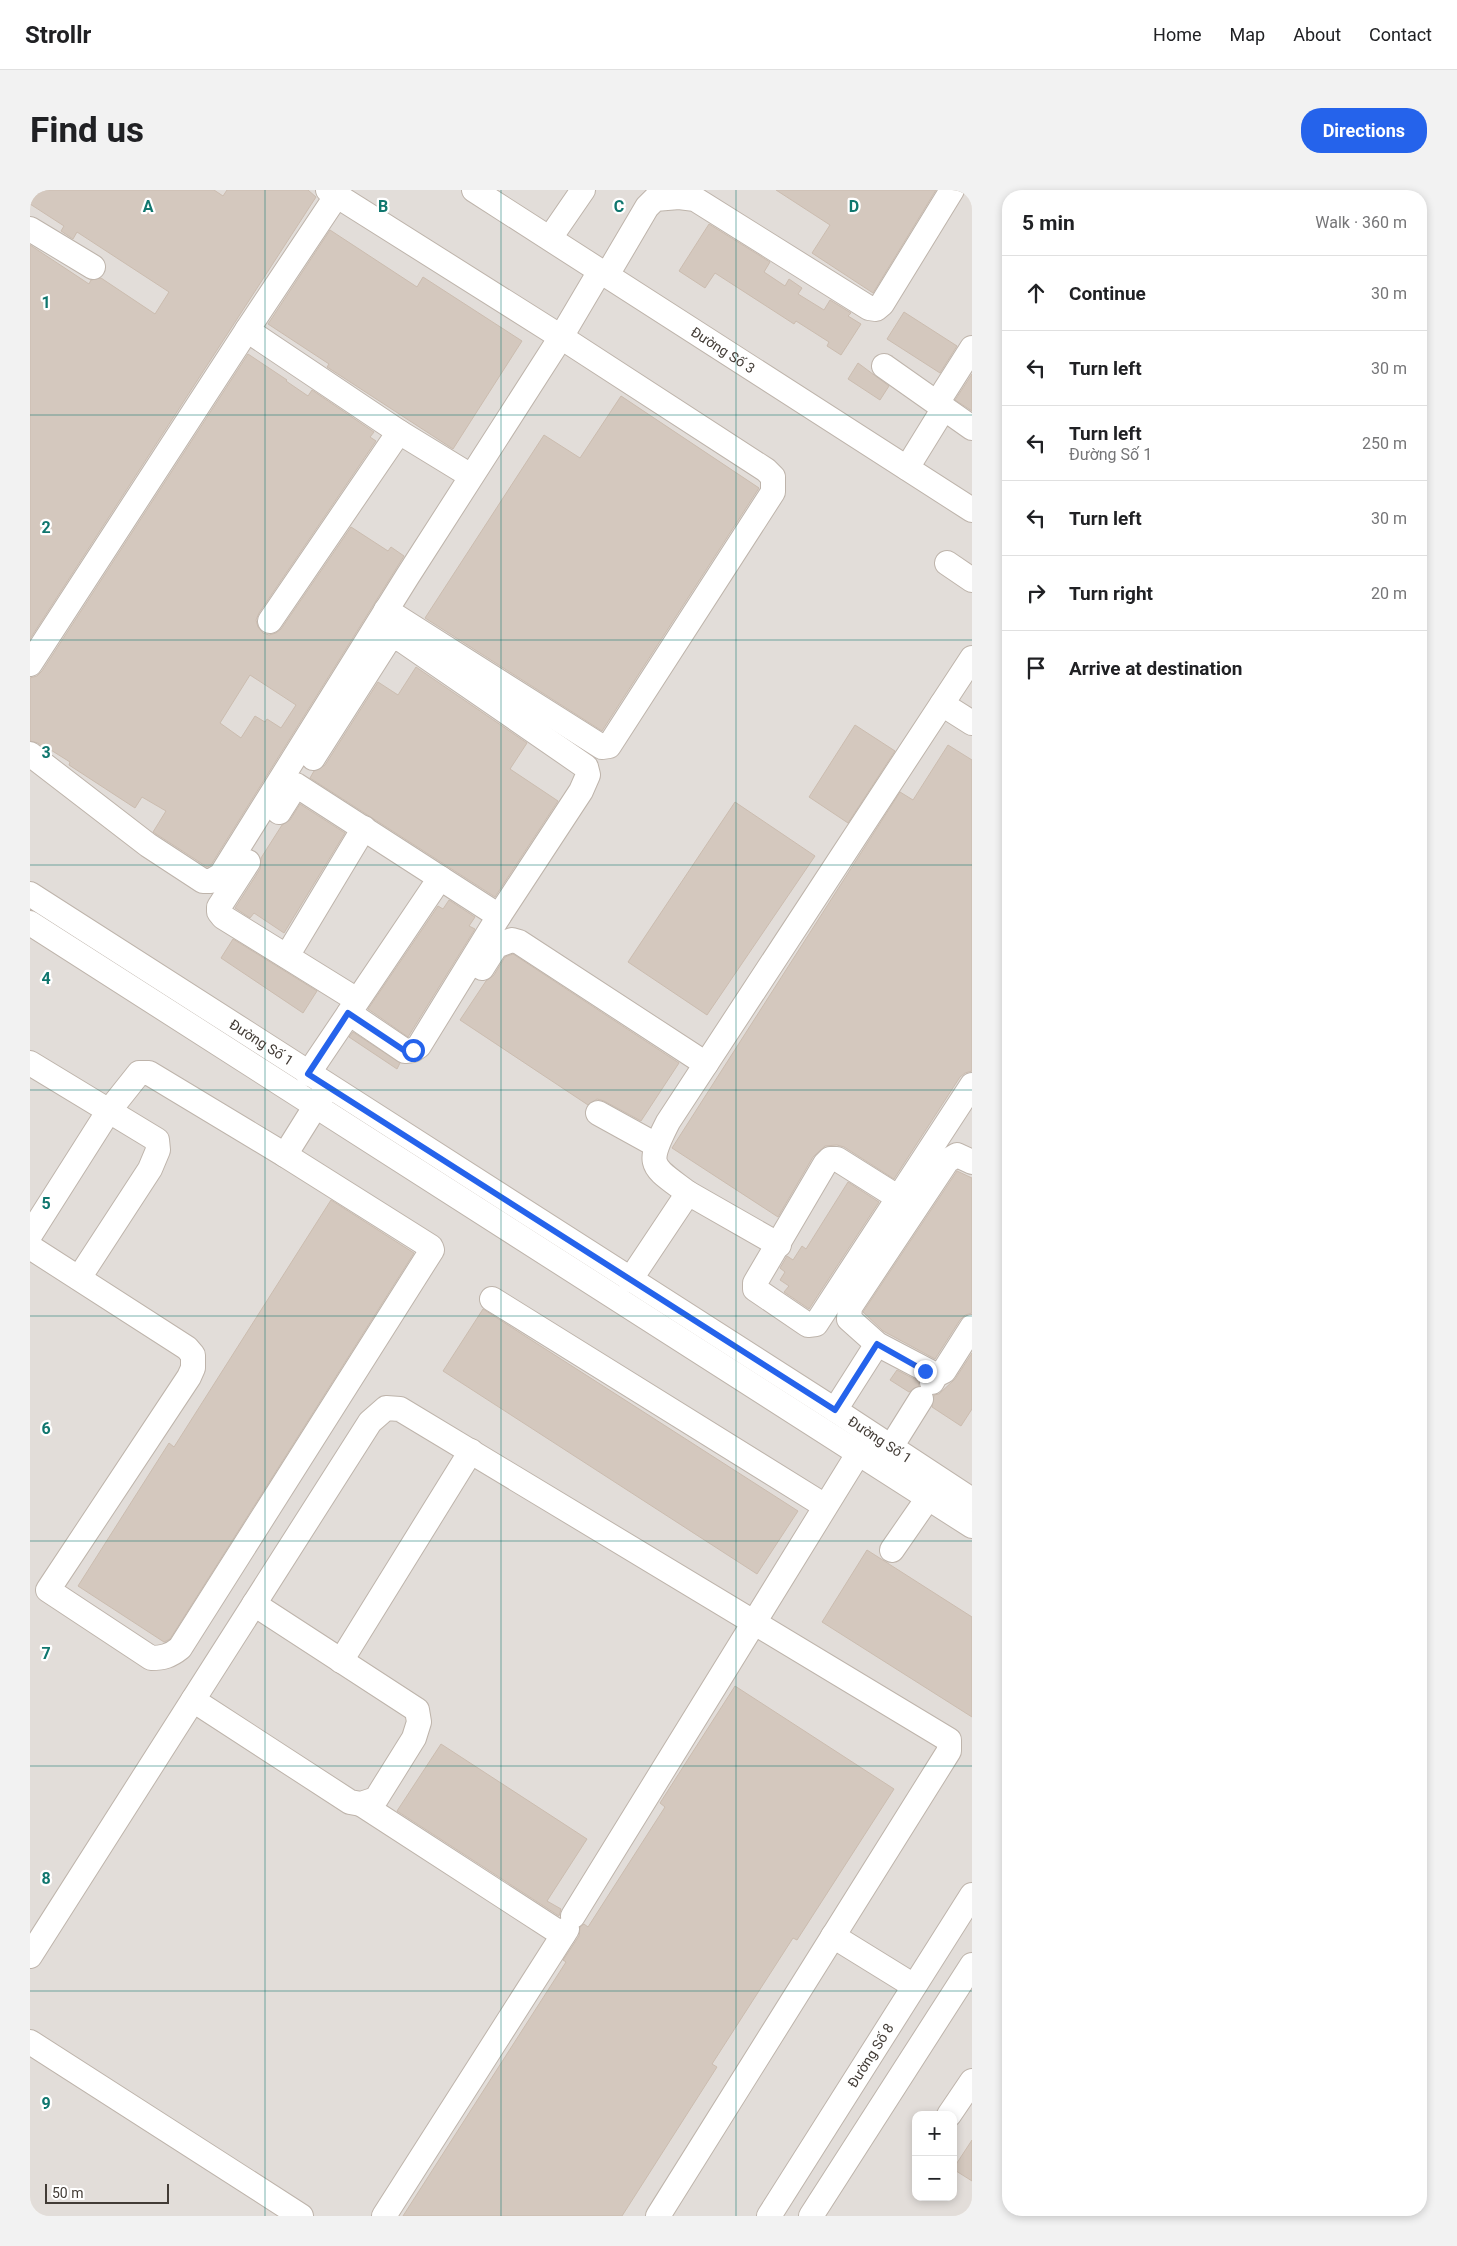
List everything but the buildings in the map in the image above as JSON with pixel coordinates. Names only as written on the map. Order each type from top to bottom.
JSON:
[{"type":"street","name":"Đường Số 3","points":[[474,190],[972,510]]},
{"type":"street","points":[[30,754],[148,845],[203,881],[211,881],[221,875],[471,476],[647,207],[655,199],[680,197],[695,199],[869,308],[876,309],[882,304],[952,190]]},
{"type":"street","points":[[550,238],[580,191]]},
{"type":"street","points":[[30,664],[247,330],[332,193],[561,337],[766,470],[772,477],[774,492],[609,746],[602,747],[386,610]]},
{"type":"street","points":[[30,230],[93,267]]},
{"type":"street","points":[[247,330],[399,432],[471,476]]},
{"type":"street","points":[[907,468],[972,348]]},
{"type":"street","points":[[884,366],[972,428]]},
{"type":"street","points":[[270,621],[399,432]]},
{"type":"street","points":[[946,563],[972,580]]},
{"type":"street","points":[[392,638],[402,640],[586,767],[588,775],[581,791],[499,916],[419,1046],[413,1050],[405,1051],[353,1006],[287,956],[223,917],[219,912],[219,907],[296,785],[387,642],[392,638]]},
{"type":"street","points":[[779,1245],[688,1193],[657,1170],[654,1160],[656,1145],[668,1122],[972,658]]},
{"type":"street","points":[[942,704],[972,723]]},
{"type":"street","points":[[296,785],[499,916]]},
{"type":"street","points":[[287,956],[364,828]]},
{"type":"street","points":[[308,1074],[440,878]]},
{"type":"street","name":"Đường Số 1","points":[[30,894],[308,1074],[323,1096],[858,1454],[972,1526]]},
{"type":"street","name":"Đường Số 1","points":[[30,923],[630,1280],[835,1410],[972,1500]]},
{"type":"street","points":[[457,1010],[496,946],[512,940],[519,942],[706,1064]]},
{"type":"street","points":[[30,1063],[157,1140],[158,1150],[150,1168],[79,1278]]},
{"type":"street","points":[[30,1235],[108,1112],[139,1073],[149,1072],[431,1247],[432,1250],[180,1648],[172,1655],[162,1658],[150,1658],[48,1590],[189,1377],[193,1368],[193,1355],[187,1348],[30,1247]]},
{"type":"street","points":[[899,1198],[837,1159],[830,1159],[825,1164],[755,1283],[755,1289],[805,1323],[816,1324],[899,1198],[972,1085]]},
{"type":"street","points":[[285,1155],[323,1096]]},
{"type":"street","points":[[598,1113],[656,1145]]},
{"type":"street","points":[[929,1386],[849,1319],[850,1307],[947,1161],[957,1155],[972,1162]]},
{"type":"street","points":[[630,1280],[688,1193]]},
{"type":"street","points":[[492,1299],[825,1506]]},
{"type":"street","points":[[891,1447],[929,1386],[944,1371],[972,1327]]},
{"type":"street","points":[[835,1410],[877,1344]]},
{"type":"street","points":[[30,1956],[370,1422],[386,1408],[400,1409],[950,1740],[949,1750],[658,2216]]},
{"type":"street","points":[[341,1661],[471,1451]]},
{"type":"street","points":[[384,2216],[567,1926],[858,1454]]},
{"type":"street","points":[[892,1550],[928,1498]]},
{"type":"street","points":[[254,1604],[417,1710],[419,1722],[414,1738],[376,1799],[361,1804]]},
{"type":"street","points":[[193,1700],[350,1802],[361,1804],[567,1926]]},
{"type":"street","name":"Đường Số 8","points":[[769,2216],[972,1895]]},
{"type":"street","points":[[833,1936],[914,1986]]},
{"type":"street","points":[[810,2216],[972,1964]]},
{"type":"street","points":[[30,2042],[300,2216]]},
{"type":"street","points":[[952,2111],[972,2081]]},
{"type":"shaded area","points":[[30,190],[972,190],[972,2216],[30,2216]]},
{"type":"route","points":[[413,1050],[405,1051],[348,1013],[308,1074],[835,1410],[877,1344],[925,1371]]}]
